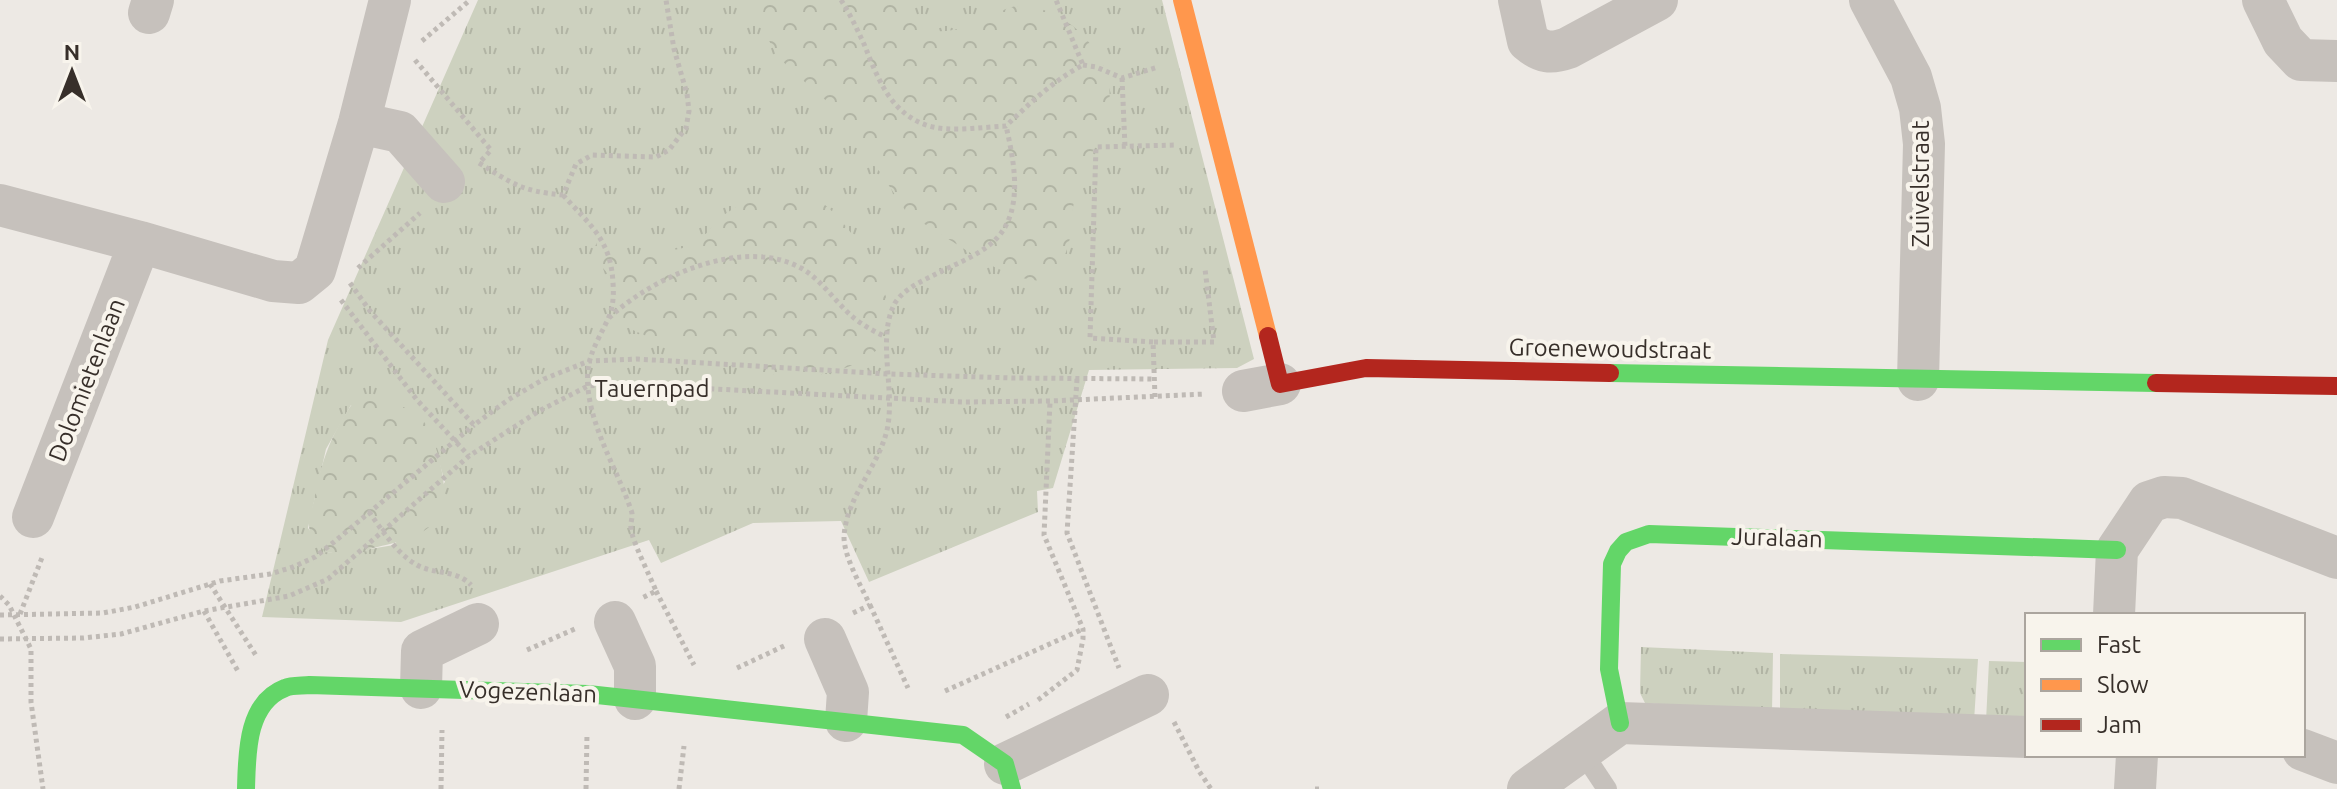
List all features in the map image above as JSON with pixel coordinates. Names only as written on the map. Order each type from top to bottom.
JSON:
[{"type":"street","points":[[0,205],[273,281],[299,283],[315,270],[359,123],[390,0]]},
{"type":"street","points":[[1182,0],[1197,56],[1261,388]]},
{"type":"street","points":[[1519,0],[1528,41],[1546,53],[1568,48],[1653,1]]},
{"type":"street","name":"Zuivelstraat","points":[[1870,0],[1911,77],[1920,108],[1924,144],[1918,380]]},
{"type":"street","points":[[2263,0],[2283,41],[2301,60],[2337,61]]},
{"type":"street","points":[[359,123],[400,132],[447,184]]},
{"type":"street","name":"Dolomietenlaan","points":[[33,517],[140,242]]},
{"type":"street","name":"Groenewoudstraat","points":[[1261,388],[1366,368],[2337,386]]},
{"type":"street","points":[[2114,613],[2117,550],[2149,502],[2164,497],[2182,498],[2337,558]]},
{"type":"street","name":"Juralaan","points":[[1620,723],[1609,669],[1612,564],[1623,543],[1631,537],[1665,534],[2117,550]]},
{"type":"street","points":[[613,618],[635,666],[635,699]]},
{"type":"street","points":[[432,689],[422,651],[478,624]]},
{"type":"street","points":[[822,634],[848,692],[846,721]]},
{"type":"street","name":"Vogezenlaan","points":[[263,702],[284,688],[310,685],[588,694],[963,735],[997,765]]},
{"type":"street","points":[[997,765],[1140,698]]},
{"type":"street","points":[[246,789],[253,725],[263,702]]},
{"type":"street","points":[[1528,789],[1620,723],[2025,737]]},
{"type":"street","points":[[2305,751],[2337,763]]},
{"type":"street","points":[[2135,789],[2137,757]]},
{"type":"lane","points":[[1581,750],[1607,789]]},
{"type":"path","points":[[420,44],[470,0]]},
{"type":"path","points":[[563,195],[576,164],[592,155],[656,157],[669,150],[686,128],[689,111],[687,94],[674,49],[666,0]]},
{"type":"path","points":[[841,0],[886,93],[897,107],[927,126],[1006,126],[1042,92],[1083,65],[1122,78],[1197,56]]},
{"type":"path","points":[[1056,0],[1083,65]]},
{"type":"path","points":[[409,53],[491,150],[480,162],[447,184],[347,278],[370,311],[474,425]]},
{"type":"path","points":[[1122,78],[1125,147]]},
{"type":"path","points":[[909,690],[845,550],[846,522],[852,503],[881,449],[887,429],[891,398],[886,337],[896,302],[908,289],[973,256],[996,239],[1007,224],[1014,195],[1006,126]]},
{"type":"path","points":[[1189,144],[1096,147],[1090,338],[1214,342],[1205,266]]},
{"type":"path","points":[[480,162],[518,187],[563,195],[594,228],[607,249],[614,301],[589,361],[588,386],[601,440],[633,514],[631,529],[656,591],[697,670]]},
{"type":"path","points":[[609,318],[623,305],[678,272],[714,261],[746,257],[777,260],[801,268],[855,319],[886,337]]},
{"type":"path","points":[[315,270],[354,314],[417,400],[469,456]]},
{"type":"path","points":[[1153,342],[1155,397]]},
{"type":"path","points":[[0,615],[103,613],[135,607],[210,584],[293,567],[315,557],[508,400],[544,379],[589,361],[637,359],[889,374],[1154,379]]},
{"type":"path","points":[[1077,379],[1067,533],[1140,698],[1154,707],[1164,703],[1211,789]]},
{"type":"path","name":"Tauernpad","points":[[0,639],[83,638],[121,634],[204,611],[289,596],[328,579],[469,456],[539,411],[588,386],[619,384],[964,402],[1155,397],[1261,388]]},
{"type":"path","points":[[997,765],[1012,712],[1040,699],[1077,670],[1083,639],[1083,629],[1044,535],[1050,401]]},
{"type":"path","points":[[369,512],[408,559],[419,567],[448,572],[470,583],[487,622],[478,624]]},
{"type":"path","points":[[17,614],[54,529],[38,523],[33,517]]},
{"type":"path","points":[[210,584],[267,670],[284,688]]},
{"type":"path","points":[[519,653],[613,618],[656,591]]},
{"type":"path","points":[[0,596],[17,614],[31,649],[33,731],[43,789]]},
{"type":"path","points":[[733,670],[822,634],[870,605]]},
{"type":"path","points":[[204,611],[240,674],[263,702]]},
{"type":"path","points":[[943,692],[1083,629]]},
{"type":"path","points":[[432,689],[441,789]]},
{"type":"path","points":[[586,789],[588,694]]},
{"type":"path","points":[[1315,789],[1323,789]]},
{"type":"green space","points":[[478,0],[1162,0],[1254,359],[1237,368],[1089,370],[1053,488],[1037,491],[1038,512],[869,582],[841,521],[753,523],[661,563],[649,540],[401,622],[262,617],[328,340]],"holes":[[[393,404],[415,417],[429,436],[445,482],[394,545],[356,555],[326,552],[308,528],[326,449],[351,405]]]},
{"type":"green space","points":[[764,0],[891,0],[911,22],[934,31],[959,29],[1007,9],[1027,6],[1053,14],[1082,35],[1106,72],[1109,102],[1101,132],[1076,191],[1069,244],[1057,269],[1045,282],[1016,277],[988,264],[907,213],[838,111],[777,55],[762,28]]},
{"type":"green space","points":[[777,195],[809,195],[826,206],[855,238],[868,258],[887,300],[890,319],[888,335],[875,352],[857,363],[819,375],[780,375],[723,363],[625,326],[623,305],[613,280],[592,255],[598,239],[612,234],[622,248],[623,257],[682,248],[697,242],[719,219],[739,206]]},
{"type":"green space","points":[[360,393],[402,406],[422,419],[440,464],[444,503],[435,521],[411,538],[356,555],[325,552],[311,533],[310,514],[331,441]]},
{"type":"green space","points":[[1641,647],[1773,653],[1772,712],[1645,703],[1640,693]]},
{"type":"green space","points":[[1780,654],[1978,659],[1974,721],[1780,713]]},
{"type":"green space","points":[[1989,661],[2025,662],[2025,722],[1986,721]]},
{"type":"traffic: fast","points":[[1610,373],[2156,383]]},
{"type":"traffic: fast","points":[[1620,723],[1609,669],[1612,564],[1626,542],[1649,534],[2117,550]]},
{"type":"traffic: fast","points":[[246,789],[251,731],[263,705],[272,695],[285,688],[310,685],[588,694],[963,735],[1005,764],[1012,789]]},
{"type":"traffic: slow","points":[[1182,0],[1268,336]]},
{"type":"traffic: jam","points":[[1268,336],[1280,384],[1366,368],[1610,373]]},
{"type":"traffic: jam","points":[[2156,383],[2337,386]]}]
